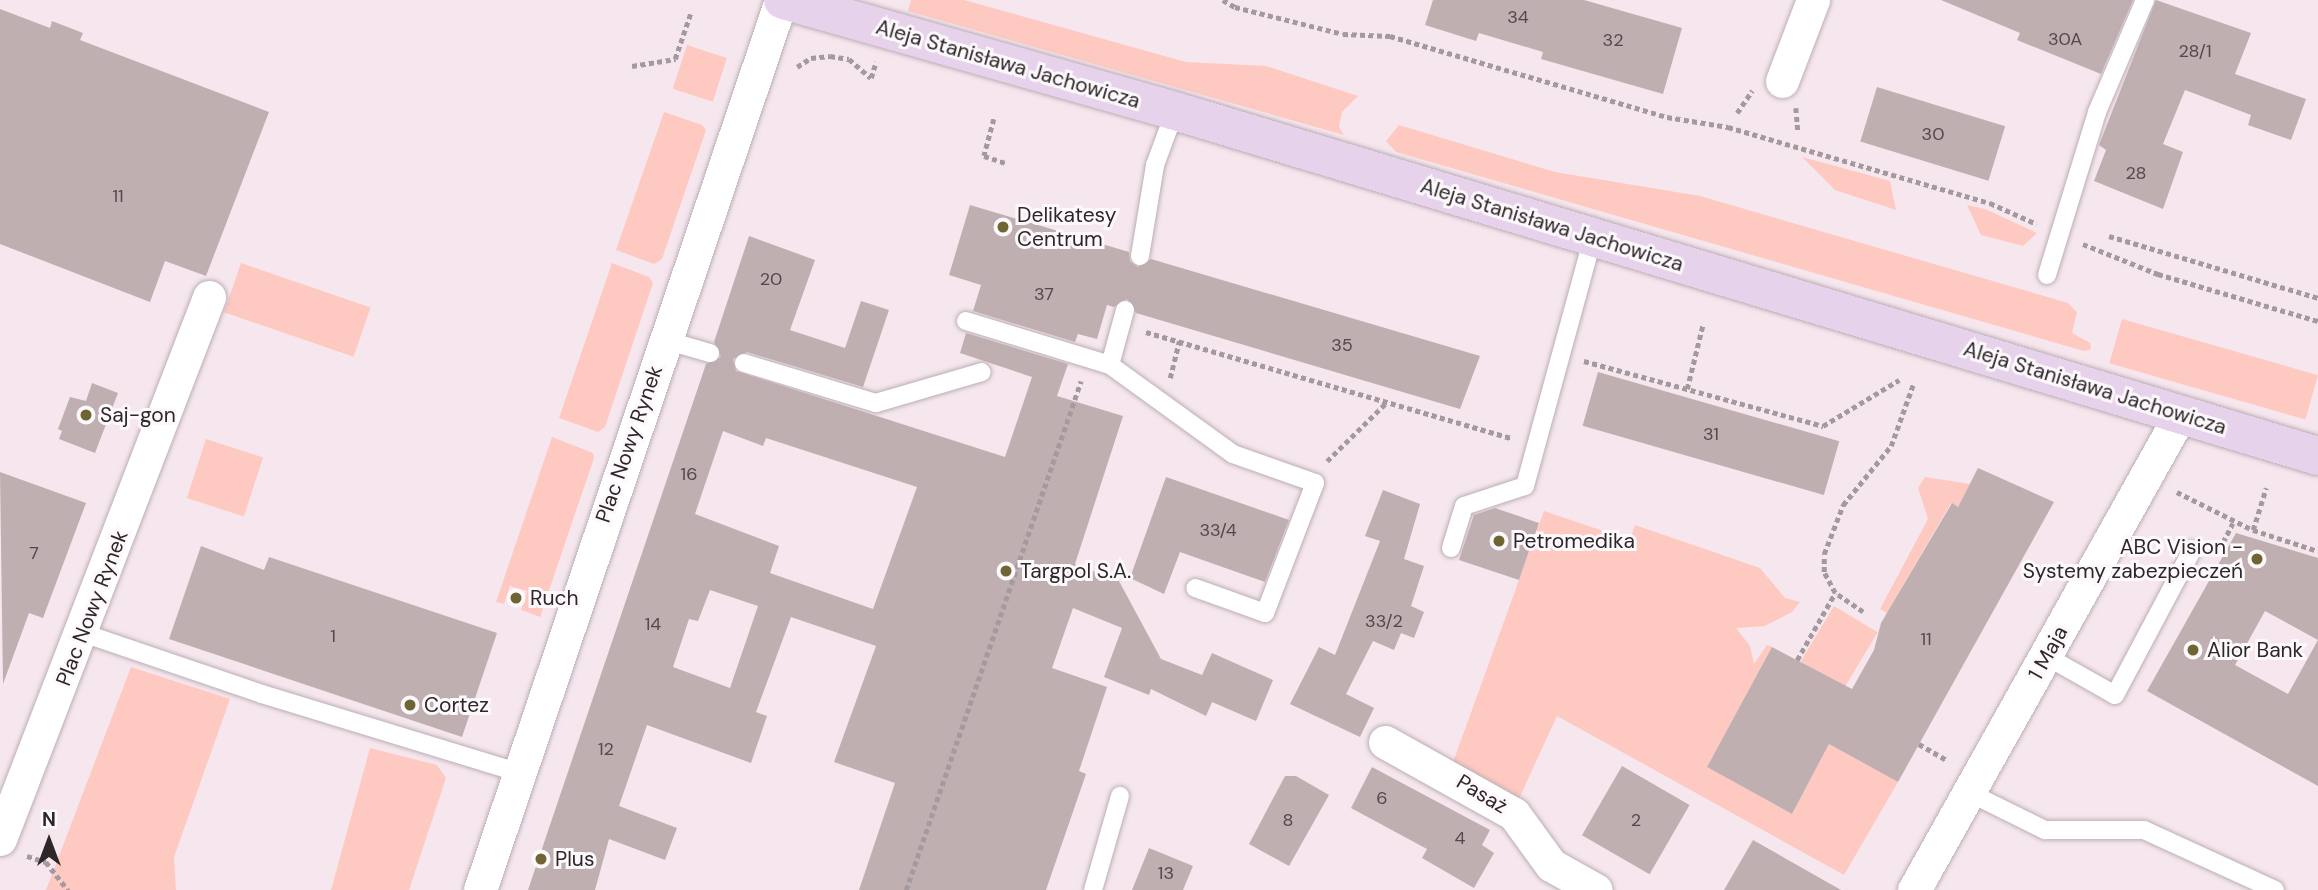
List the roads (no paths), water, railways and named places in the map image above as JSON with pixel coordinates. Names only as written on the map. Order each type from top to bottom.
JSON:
[{"type":"main road","name":"Aleja Stanisława Jachowicza","points":[[782,0],[1175,111],[2318,456]]},
{"type":"street","name":"Plac Nowy Rynek","points":[[480,890],[782,0]]},
{"type":"street","points":[[1782,81],[1813,0]]},
{"type":"street","name":"Plac Nowy Rynek","points":[[12,846],[83,633],[209,297]]},
{"type":"street","name":"1 Maja","points":[[1914,890],[2180,415]]},
{"type":"street","name":"Pasaż","points":[[1385,742],[1514,814],[1551,865],[1596,890]]},
{"type":"lane","points":[[2046,275],[2097,112],[2145,0]]},
{"type":"lane","points":[[1140,256],[1156,165],[1175,111]]},
{"type":"lane","points":[[1451,548],[1468,503],[1525,486],[1593,237]]},
{"type":"lane","points":[[1110,365],[1124,318]]},
{"type":"lane","points":[[966,321],[1110,365],[1165,402],[1233,454],[1315,483],[1265,614],[1195,587]]},
{"type":"lane","points":[[665,340],[710,353]]},
{"type":"lane","points":[[744,363],[876,403],[982,372]]},
{"type":"lane","points":[[2046,656],[2115,695],[2192,550]]},
{"type":"lane","points":[[83,633],[262,694],[520,773]]},
{"type":"lane","points":[[1968,792],[2045,830],[2144,830],[2275,890]]},
{"type":"lane","points":[[1093,890],[1120,796]]},
{"type":"place","name":"Delikatesy Centrum","points":[[1003,227]]},
{"type":"place","name":"Saj-gon","points":[[86,415]]},
{"type":"place","name":"Petromedika","points":[[1499,541]]},
{"type":"place","name":"ABC Vision - Systemy zabezpieczeń","points":[[2257,559]]},
{"type":"place","name":"Targpol S.A.","points":[[1006,571]]},
{"type":"place","name":"Ruch","points":[[516,598]]},
{"type":"place","name":"Alior Bank","points":[[2193,650]]},
{"type":"place","name":"Cortez","points":[[410,705]]},
{"type":"place","name":"Plus","points":[[541,859]]}]
